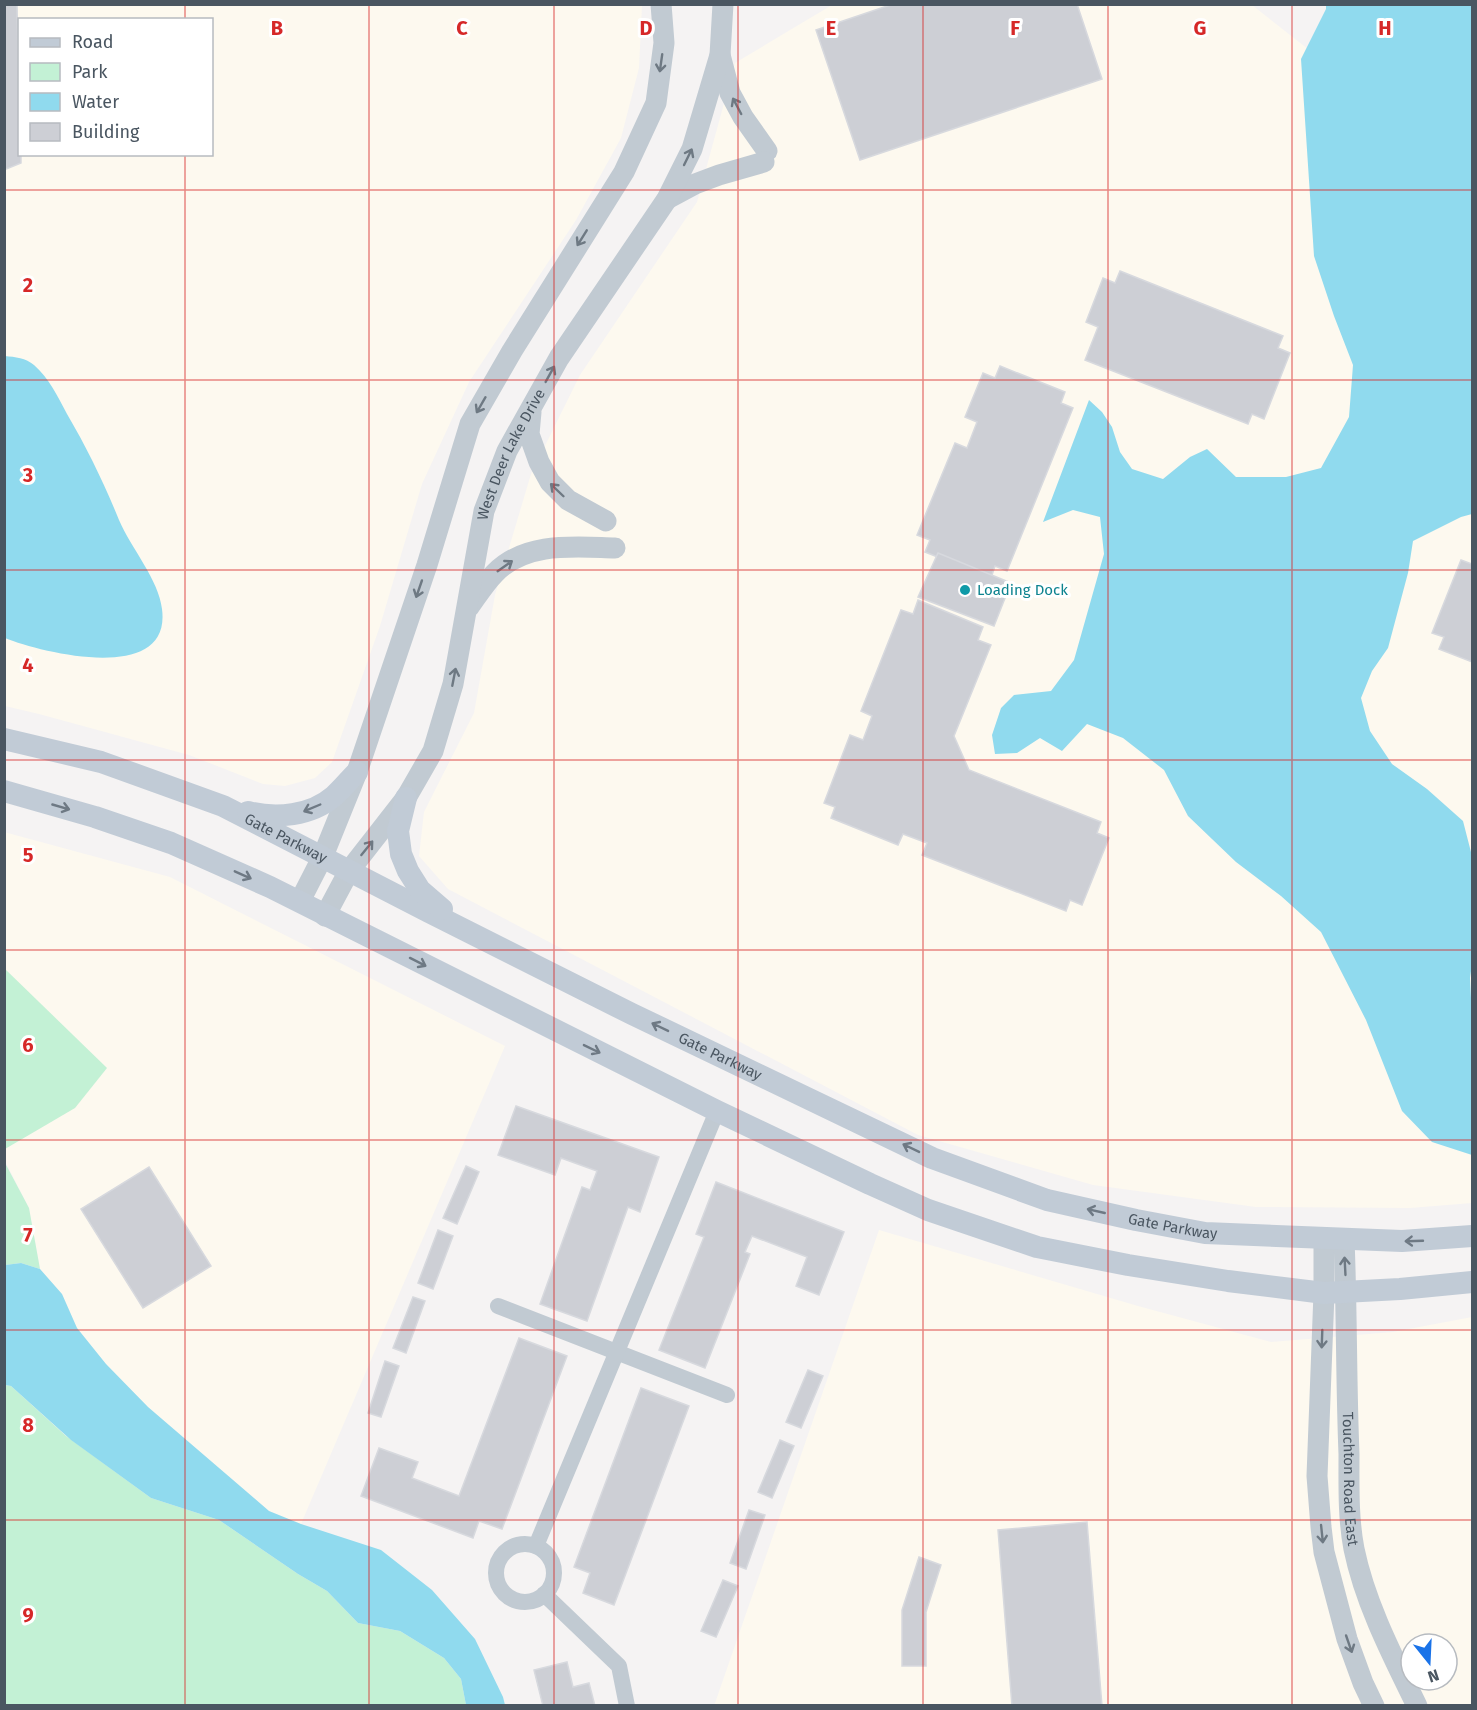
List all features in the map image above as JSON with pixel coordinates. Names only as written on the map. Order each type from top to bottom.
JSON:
[{"type":"main road","name":"Gate Parkway","points":[[4,739],[101,762],[223,806],[632,1014],[932,1158],[1047,1200],[1205,1233],[1402,1241],[1473,1236]]},
{"type":"main road","points":[[223,806],[263,816],[290,815],[312,810],[333,797],[357,772]]},
{"type":"main road","points":[[4,791],[95,817],[171,843],[300,901],[325,916],[717,1111],[928,1210],[1037,1247],[1228,1281],[1335,1293],[1473,1282]]},
{"type":"main road","points":[[406,798],[398,831],[401,854],[408,871],[420,890],[465,930]]},
{"type":"street","points":[[300,901],[323,856],[357,772],[427,565],[470,424],[512,351],[624,172],[656,103],[664,43],[661,4]]},
{"type":"street","name":"West Deer Lake Drive","points":[[325,916],[349,871],[406,798],[433,751],[453,684],[484,511],[507,451],[559,358],[667,199],[692,149],[720,55],[723,4]]},
{"type":"street","points":[[667,199],[695,184],[765,157],[730,93],[720,55]]},
{"type":"street","points":[[531,408],[529,434],[539,462],[550,482],[568,500],[606,521]]},
{"type":"street","points":[[467,609],[496,572],[517,557],[542,548],[615,548]]},
{"type":"street","points":[[536,1546],[717,1111]]},
{"type":"street","name":"Touchton Road East","points":[[1334,1239],[1335,1293],[1354,1549],[1368,1596],[1417,1706]]},
{"type":"street","name":"Touchton Road East","points":[[1335,1293],[1317,1476],[1322,1535],[1324,1552],[1347,1639],[1374,1706]]},
{"type":"street","points":[[498,1306],[727,1395]]},
{"type":"street","points":[[527,1544],[544,1551],[550,1559],[553,1577],[544,1594],[527,1601],[509,1597],[497,1582],[496,1573],[502,1555],[518,1545],[527,1544]]},
{"type":"street","points":[[544,1594],[619,1666],[627,1706]]},
{"type":"shaded area","points":[[5,5],[642,5],[639,68],[621,138],[576,220],[469,382],[422,484],[380,626],[332,762],[315,778],[285,786],[263,784],[189,755],[5,706]]},
{"type":"shaded area","points":[[832,5],[1252,5],[1472,178],[1472,1203],[1410,1208],[1256,1207],[1093,1185],[918,1135],[448,889],[419,856],[424,812],[474,713],[495,595],[531,474],[580,375],[697,202],[735,63]]},
{"type":"shaded area","points":[[4,832],[170,877],[505,1046],[301,1524],[269,1511],[148,1407],[106,1364],[77,1328],[62,1294],[40,1269],[29,1208],[5,1161]]},
{"type":"shaded area","points":[[879,1230],[1138,1306],[1271,1342],[1393,1332],[1472,1317],[1472,1705],[714,1706]]},
{"type":"green space","points":[[4,968],[107,1068],[75,1108],[5,1149]]},
{"type":"green space","points":[[4,1161],[29,1208],[40,1269],[21,1263],[5,1265]]},
{"type":"green space","points":[[4,1385],[11,1386],[66,1436],[151,1498],[219,1520],[327,1591],[358,1623],[400,1631],[444,1658],[461,1679],[466,1705],[5,1705]]},
{"type":"water","points":[[1326,5],[1472,5],[1472,514],[1461,517],[1413,541],[1408,573],[1388,648],[1372,671],[1361,698],[1370,731],[1392,764],[1427,789],[1463,821],[1472,856],[1470,978],[1472,1155],[1432,1142],[1402,1111],[1366,1020],[1321,932],[1281,896],[1236,862],[1188,816],[1164,770],[1123,738],[1087,724],[1062,751],[1040,738],[1017,753],[995,754],[992,735],[1001,708],[1014,695],[1051,691],[1074,660],[1104,554],[1100,517],[1073,510],[1043,522],[1089,400],[1102,412],[1112,427],[1120,452],[1132,469],[1163,479],[1190,457],[1207,449],[1236,477],[1286,477],[1321,468],[1349,417],[1353,365],[1314,256],[1301,59]]},
{"type":"water","points":[[5,356],[20,358],[31,363],[57,394],[101,479],[124,531],[156,587],[162,609],[160,633],[147,648],[126,656],[101,658],[47,650],[5,638]]},
{"type":"water","points":[[21,1263],[40,1269],[62,1294],[77,1328],[106,1364],[148,1407],[269,1511],[381,1550],[432,1590],[475,1639],[505,1705],[466,1705],[461,1679],[444,1658],[400,1631],[358,1623],[327,1591],[219,1520],[151,1498],[71,1440],[11,1386],[5,1385],[5,1265]]},
{"type":"building","points":[[4,4],[17,4],[18,156],[21,156],[21,163],[4,170]]},
{"type":"building","points":[[893,4],[1077,4],[1102,79],[860,160],[816,30]]},
{"type":"building","points":[[1120,271],[1283,336],[1278,348],[1290,353],[1264,419],[1252,414],[1248,424],[1085,360],[1098,327],[1086,322],[1103,278],[1115,283]]},
{"type":"building","points":[[1000,366],[1065,392],[1061,403],[1073,408],[1007,571],[995,566],[991,578],[925,552],[930,540],[917,535],[955,443],[967,448],[977,422],[965,417],[983,373],[995,378]]},
{"type":"building","name":"Loading Dock","points":[[938,553],[1011,583],[994,626],[918,597]]},
{"type":"building","points":[[1461,560],[1472,564],[1472,662],[1439,649],[1444,637],[1432,633]]},
{"type":"building","points":[[918,600],[983,627],[978,640],[991,645],[954,736],[969,770],[1101,822],[1097,833],[1109,838],[1082,905],[1070,900],[1066,911],[922,855],[927,843],[903,834],[898,845],[831,818],[835,807],[824,803],[850,735],[863,740],[872,716],[861,711],[901,610],[913,614]]},
{"type":"building","points":[[516,1106],[659,1157],[640,1212],[628,1207],[587,1321],[540,1304],[582,1187],[590,1190],[597,1171],[561,1158],[555,1175],[498,1155]]},
{"type":"building","points":[[466,1166],[479,1172],[457,1224],[443,1218]]},
{"type":"building","points":[[149,1167],[211,1266],[143,1308],[81,1209]]},
{"type":"building","points":[[716,1182],[844,1232],[819,1295],[796,1286],[807,1257],[752,1236],[745,1252],[750,1254],[705,1368],[659,1350],[704,1237],[696,1234]]},
{"type":"building","points":[[438,1230],[453,1236],[433,1289],[418,1283]]},
{"type":"building","points":[[413,1297],[425,1301],[406,1353],[393,1348]]},
{"type":"building","points":[[519,1338],[567,1356],[502,1529],[479,1521],[473,1538],[361,1496],[379,1448],[418,1462],[412,1478],[459,1496]]},
{"type":"building","points":[[385,1361],[399,1366],[381,1417],[368,1413]]},
{"type":"building","points":[[808,1370],[823,1376],[801,1428],[786,1422]]},
{"type":"building","points":[[641,1388],[689,1406],[614,1605],[583,1593],[590,1573],[574,1567]]},
{"type":"building","points":[[780,1440],[794,1446],[772,1498],[758,1492]]},
{"type":"building","points":[[749,1510],[765,1515],[746,1569],[730,1563]]},
{"type":"building","points":[[1087,1522],[1102,1706],[1012,1706],[998,1530]]},
{"type":"building","points":[[919,1557],[941,1565],[926,1612],[926,1666],[902,1666],[902,1610]]},
{"type":"building","points":[[723,1580],[738,1586],[716,1637],[701,1631]]},
{"type":"building","points":[[567,1662],[573,1687],[589,1683],[595,1706],[543,1706],[534,1670]]},
{"type":"place","name":"Loading Dock","points":[[965,590]]}]
